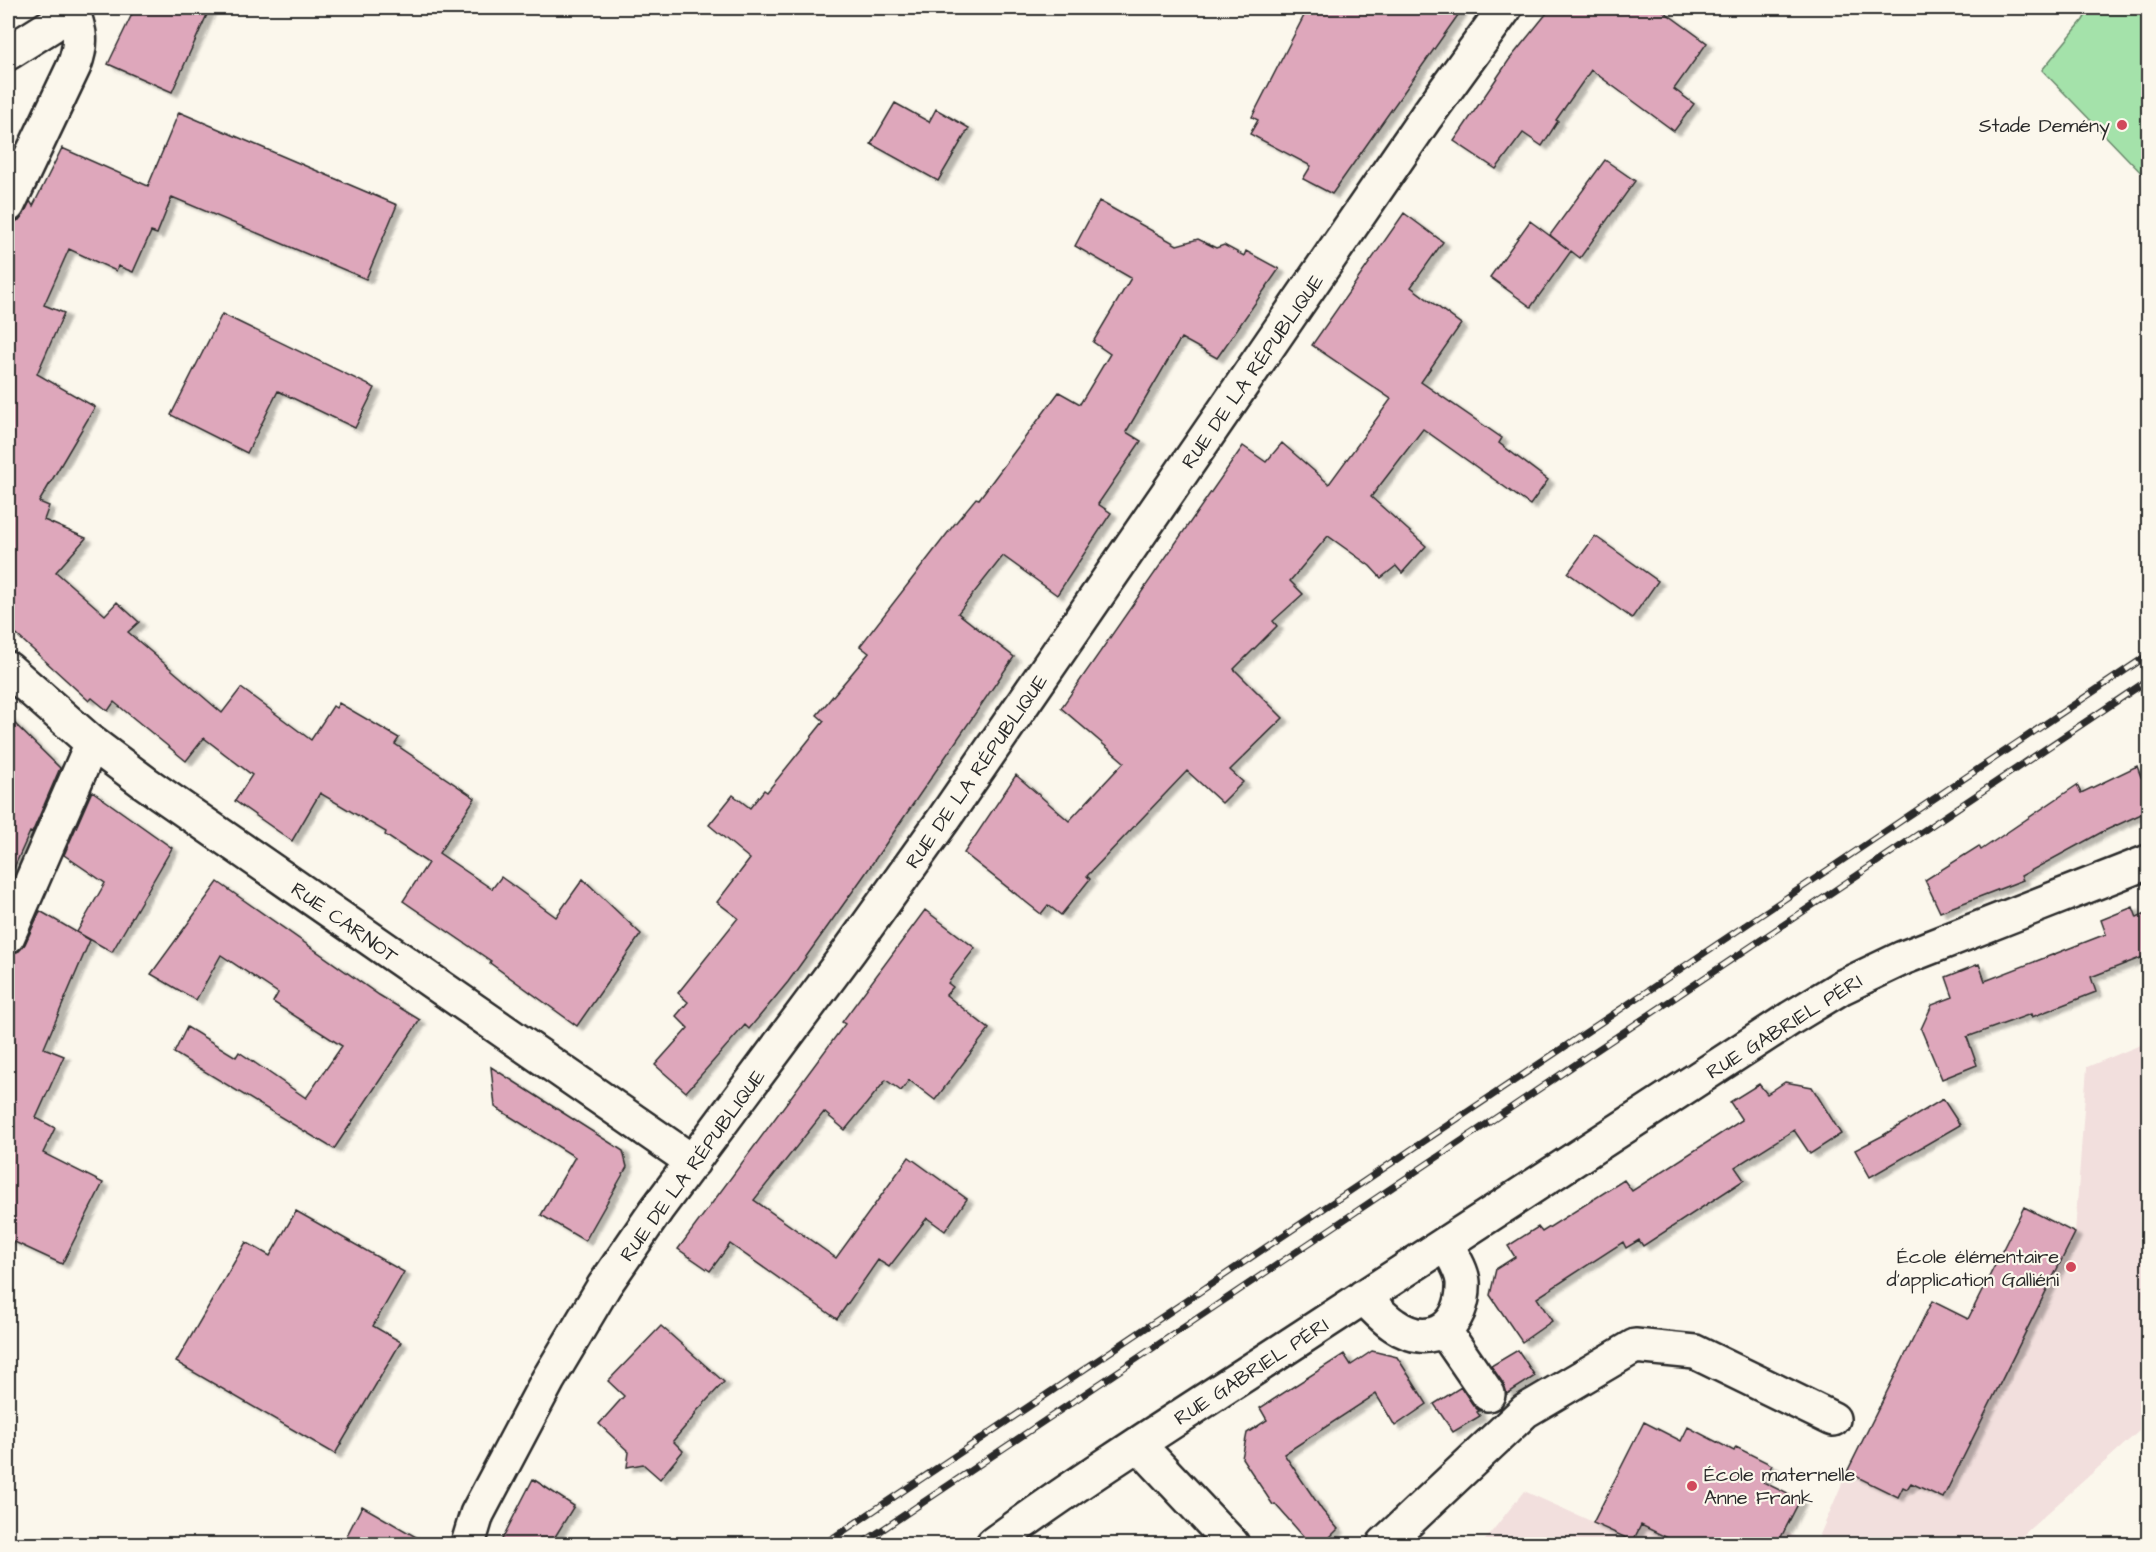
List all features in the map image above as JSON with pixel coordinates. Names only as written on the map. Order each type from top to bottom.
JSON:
[{"type":"street","points":[[8,52],[51,26],[73,8],[80,35],[80,51],[8,205]]},
{"type":"street","name":"RUE DE LA RÉPUBLIQUE","points":[[468,1545],[477,1514],[585,1314],[657,1209],[932,836],[1431,109],[1505,8]]},
{"type":"street","name":"RUE CARNOT","points":[[8,669],[92,743],[201,822],[693,1162]]},
{"type":"street","points":[[8,936],[92,743]]},
{"type":"street","name":"RUE GABRIEL PÉRI","points":[[993,1545],[1031,1516],[1138,1444],[1842,987],[1903,958],[2148,862]]},
{"type":"street","points":[[1363,1297],[1394,1326],[1414,1334],[1427,1336],[1444,1330],[1454,1321],[1462,1300],[1463,1279],[1446,1244]]},
{"type":"street","points":[[1444,1330],[1488,1394]]},
{"type":"street","points":[[1384,1545],[1525,1411],[1635,1346],[1695,1352],[1833,1419]]},
{"type":"street","points":[[1138,1444],[1232,1545]]},
{"type":"shaded area","name":"École élémentaire d'application Galliéni","points":[[2148,1042],[2148,1423],[2013,1544],[1816,1544],[1847,1472],[1932,1301],[1968,1318],[2024,1207],[2075,1233],[2087,1067]]},
{"type":"shaded area","name":"École maternelle Anne Frank","points":[[1644,1422],[1681,1441],[1688,1427],[1734,1450],[1736,1447],[1772,1465],[1763,1482],[1800,1500],[1784,1531],[1810,1544],[1482,1544],[1524,1491],[1593,1522]]},
{"type":"green space","name":"Stade Demény","points":[[2090,8],[2148,8],[2148,180],[2042,70],[2083,20]]},
{"type":"building","points":[[135,8],[210,8],[172,92],[108,64]]},
{"type":"building","points":[[1308,8],[1463,8],[1332,194],[1303,179],[1311,166],[1250,134],[1258,120],[1252,117]]},
{"type":"building","points":[[1551,8],[1659,8],[1707,43],[1674,89],[1694,104],[1674,131],[1591,70],[1556,120],[1558,121],[1542,146],[1523,133],[1496,169],[1454,141],[1509,60]]},
{"type":"building","points":[[895,103],[929,122],[936,109],[969,128],[938,181],[871,144]]},
{"type":"building","points":[[179,112],[397,205],[366,279],[172,197],[157,234],[151,232],[133,272],[118,266],[116,271],[69,249],[44,305],[64,313],[37,374],[95,407],[39,502],[49,506],[44,520],[86,538],[56,572],[105,615],[117,602],[139,622],[128,632],[222,713],[241,688],[311,740],[333,706],[336,708],[339,703],[399,738],[395,744],[475,798],[439,853],[492,889],[501,877],[556,917],[583,879],[641,934],[577,1026],[490,963],[491,961],[403,901],[428,863],[385,835],[386,832],[320,793],[292,841],[235,801],[252,775],[204,738],[186,761],[114,702],[108,711],[92,698],[89,701],[8,627],[8,223],[19,220],[30,201],[33,206],[62,148],[148,186]]},
{"type":"building","points":[[1605,160],[1635,181],[1580,258],[1571,251],[1531,307],[1490,277],[1530,221],[1569,250],[1550,235]]},
{"type":"building","points":[[1099,201],[1177,245],[1198,239],[1216,248],[1224,245],[1244,256],[1246,251],[1279,269],[1217,358],[1181,338],[1126,432],[1141,441],[1098,504],[1111,513],[1057,595],[1003,556],[958,613],[1014,657],[788,982],[749,1029],[745,1025],[686,1092],[655,1065],[688,1028],[676,1016],[688,1002],[678,993],[738,918],[717,902],[750,859],[709,825],[733,795],[750,808],[764,790],[767,792],[824,721],[817,715],[869,653],[860,646],[953,526],[976,498],[979,499],[1059,392],[1080,404],[1110,354],[1093,342],[1131,278],[1075,246]]},
{"type":"building","points":[[1404,213],[1443,242],[1411,287],[1461,324],[1421,382],[1502,438],[1499,443],[1548,480],[1530,505],[1423,429],[1371,497],[1426,546],[1402,573],[1396,566],[1381,578],[1370,566],[1328,536],[1290,581],[1303,594],[1273,621],[1277,626],[1234,669],[1283,718],[1230,770],[1243,782],[1222,803],[1187,771],[1087,876],[1090,879],[1061,915],[1048,905],[1041,914],[964,853],[1016,775],[1069,821],[1124,762],[1061,708],[1243,446],[1266,462],[1282,443],[1329,484],[1391,399],[1312,345]]},
{"type":"building","points":[[222,314],[375,388],[355,428],[278,391],[247,453],[171,415]]},
{"type":"building","points":[[1595,536],[1658,581],[1632,618],[1568,573]]},
{"type":"building","points":[[8,717],[60,768],[8,881]]},
{"type":"building","points":[[2137,766],[2141,777],[2148,774],[2148,811],[2102,832],[2021,876],[2023,880],[1940,912],[1925,880],[1979,846],[1981,850],[2077,785],[2081,793]]},
{"type":"building","points":[[92,791],[172,848],[112,952],[77,932],[105,883],[64,855]]},
{"type":"building","points":[[218,882],[379,995],[420,1020],[334,1149],[174,1053],[187,1027],[236,1057],[239,1052],[306,1098],[342,1046],[273,1002],[278,993],[221,955],[196,1000],[151,974]]},
{"type":"building","points":[[2133,907],[2137,918],[2148,913],[2148,955],[2091,977],[2096,992],[2032,1017],[2031,1014],[1967,1037],[1977,1065],[1942,1079],[1921,1029],[1932,1005],[1953,997],[1946,977],[1979,964],[1985,981],[2106,934],[2101,920]]},
{"type":"building","points":[[925,910],[975,948],[948,983],[953,987],[946,995],[989,1029],[935,1100],[909,1080],[901,1091],[886,1080],[845,1130],[824,1112],[754,1200],[836,1258],[909,1157],[967,1199],[945,1231],[927,1218],[889,1267],[878,1260],[837,1319],[730,1244],[710,1271],[678,1249],[845,1024],[842,1022]]},
{"type":"building","points":[[40,911],[90,940],[44,1048],[64,1056],[36,1118],[55,1128],[43,1153],[103,1183],[62,1264],[8,1239],[8,954],[19,951],[25,944]]},
{"type":"building","points":[[491,1067],[623,1151],[627,1167],[585,1241],[541,1215],[575,1157],[495,1107]]},
{"type":"building","points":[[1785,1082],[1812,1087],[1841,1134],[1810,1154],[1794,1130],[1735,1167],[1744,1180],[1643,1246],[1639,1240],[1626,1248],[1623,1242],[1537,1298],[1552,1321],[1522,1342],[1490,1295],[1496,1269],[1515,1257],[1508,1246],[1538,1227],[1542,1232],[1624,1180],[1632,1191],[1742,1120],[1730,1102],[1759,1084],[1767,1094]]},
{"type":"building","points":[[1943,1099],[1960,1125],[1870,1177],[1855,1150]]},
{"type":"building","points":[[2024,1207],[2075,1233],[1943,1498],[1911,1483],[1907,1489],[1903,1487],[1898,1497],[1847,1472],[1932,1301],[1968,1319]]},
{"type":"building","points":[[296,1211],[404,1272],[373,1326],[401,1342],[335,1454],[176,1362],[246,1242],[270,1256]]},
{"type":"building","points":[[661,1326],[724,1382],[673,1441],[683,1451],[660,1479],[643,1464],[627,1467],[629,1452],[599,1424],[624,1396],[608,1381]]},
{"type":"building","points":[[1518,1350],[1535,1376],[1507,1394],[1503,1383],[1491,1366]]},
{"type":"building","points":[[1372,1351],[1397,1357],[1427,1404],[1395,1426],[1376,1394],[1284,1454],[1322,1510],[1338,1529],[1322,1545],[1311,1545],[1275,1504],[1273,1505],[1242,1458],[1247,1433],[1267,1420],[1260,1408],[1344,1354],[1351,1365]]},
{"type":"building","points":[[1461,1387],[1479,1411],[1477,1412],[1480,1416],[1453,1432],[1434,1404]]},
{"type":"building","name":"École maternelle Anne Frank","points":[[1644,1422],[1681,1441],[1688,1427],[1734,1451],[1736,1447],[1772,1465],[1763,1482],[1800,1500],[1777,1545],[1682,1545],[1641,1525],[1633,1541],[1593,1523]]},
{"type":"building","points":[[533,1479],[574,1506],[550,1545],[499,1545]]},
{"type":"building","points":[[362,1506],[430,1545],[342,1545]]},
{"type":"railway","points":[[824,1544],[2148,655]]},
{"type":"railway","points":[[861,1544],[2148,680]]},
{"type":"place","name":"Stade Demény","points":[[2122,125]]},
{"type":"place","name":"École élémentaire d'application Galliéni","points":[[2071,1267]]},
{"type":"place","name":"École maternelle Anne Frank","points":[[1692,1486]]}]
